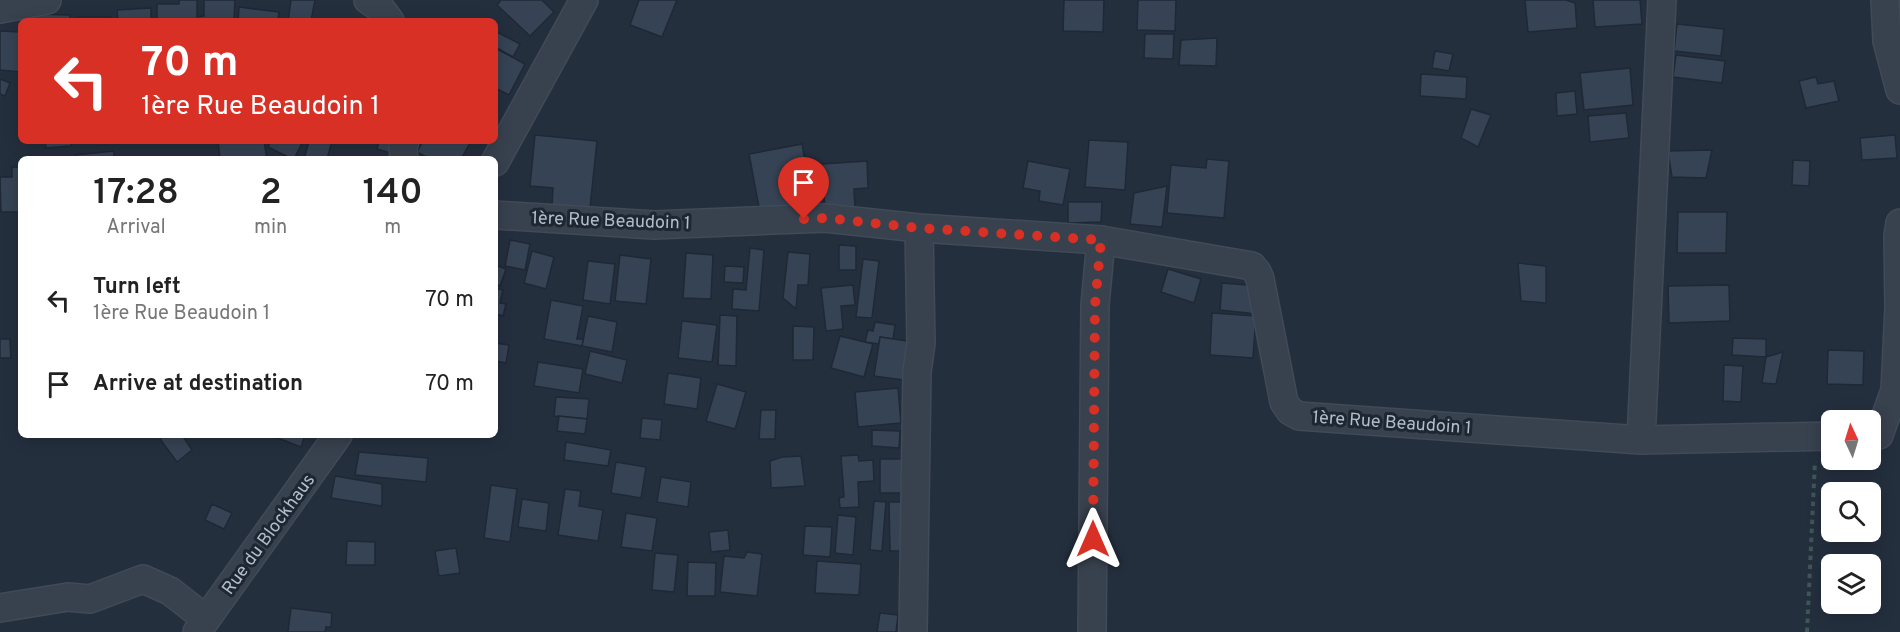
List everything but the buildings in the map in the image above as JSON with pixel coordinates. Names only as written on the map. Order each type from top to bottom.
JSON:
[{"type":"street","points":[[0,9],[47,0]]},
{"type":"street","points":[[368,0],[381,9],[388,18]]},
{"type":"street","points":[[498,157],[584,0]]},
{"type":"street","points":[[1641,440],[1662,0]]},
{"type":"street","points":[[1885,0],[1887,41],[1900,90]]},
{"type":"street","name":"1ère Rue Beaudoin 1","points":[[498,215],[654,225],[825,218],[919,228],[1101,240],[1252,266],[1260,279],[1284,402],[1290,411],[1299,416],[1641,440],[1821,436]]},
{"type":"street","points":[[1883,435],[1895,390],[1900,223]]},
{"type":"street","points":[[913,632],[917,372],[921,344],[919,228]]},
{"type":"street","points":[[1092,632],[1095,305],[1101,240]]},
{"type":"street","name":"Rue du Blockhaus","points":[[202,626],[336,438]]},
{"type":"street","points":[[0,608],[68,597],[90,599],[143,579],[170,591],[202,626]]},
{"type":"path","points":[[1807,632],[1821,470]]},
{"type":"route","points":[[804,219],[825,218],[919,228],[1101,240],[1095,305],[1093,539]]}]
